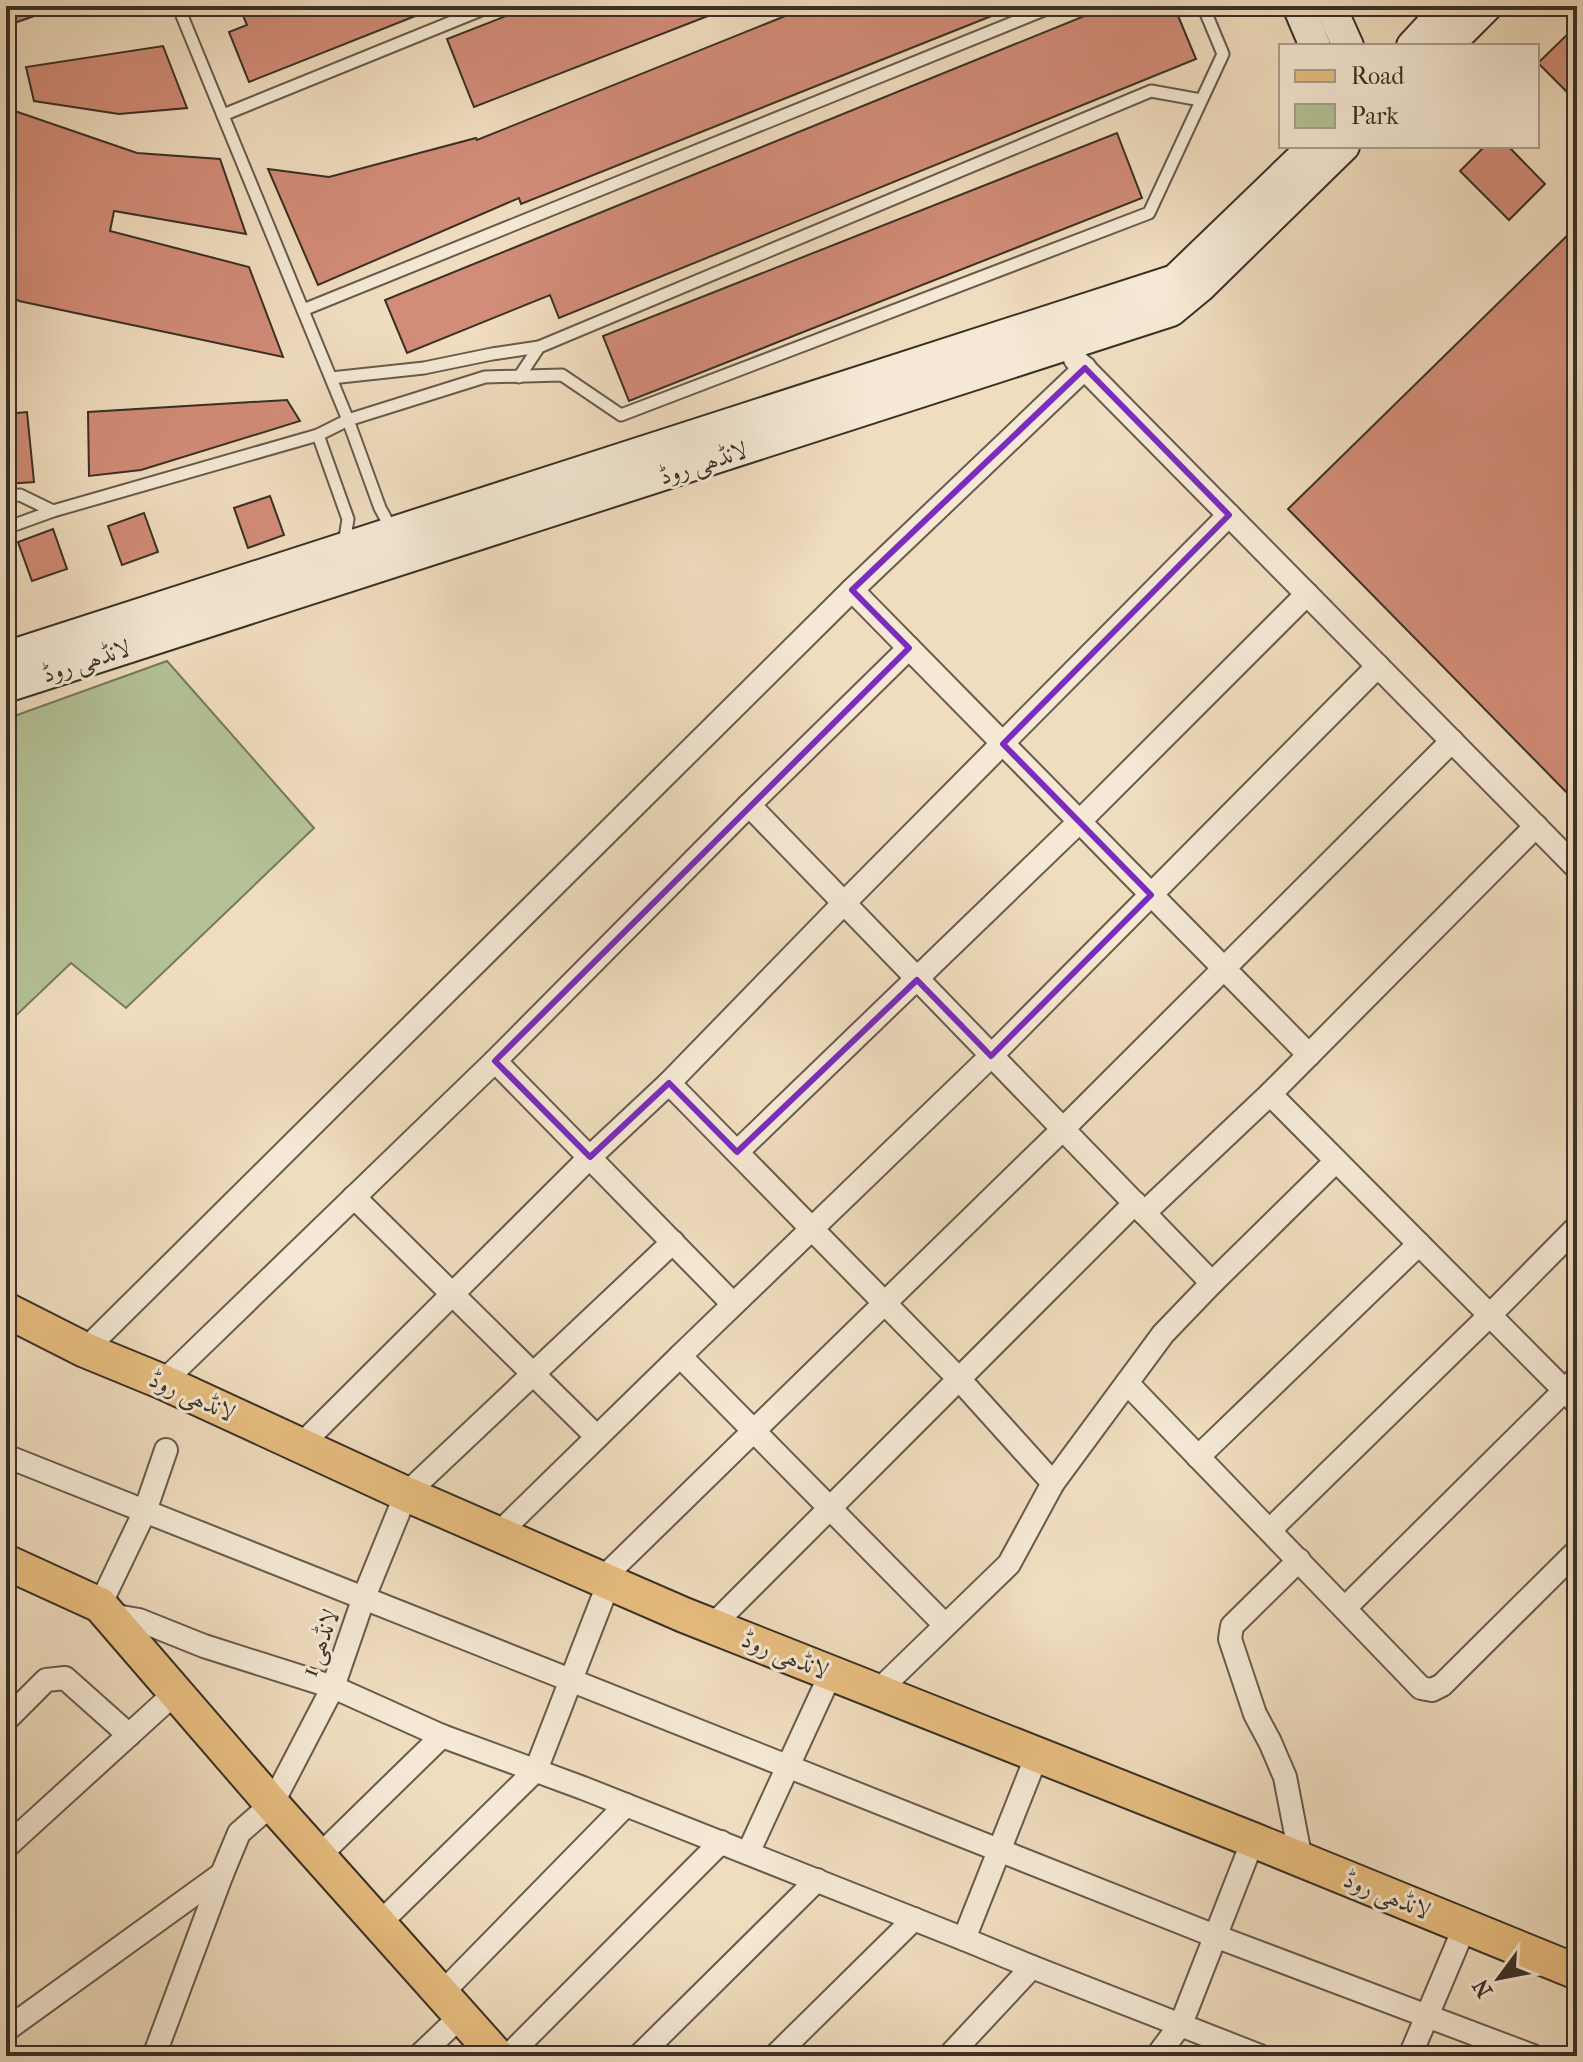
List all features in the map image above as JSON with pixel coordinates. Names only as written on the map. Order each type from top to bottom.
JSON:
[{"type":"main road","points":[[1298,6],[1314,44]]},
{"type":"main road","points":[[1330,6],[1347,44]]},
{"type":"main road","points":[[1414,44],[1449,6]]},
{"type":"main road","points":[[1449,44],[1487,6]]},
{"type":"main road","name":"لانڈھی روڈ","points":[[6,687],[408,538],[1058,333],[1175,280],[1312,148]]},
{"type":"main road","name":"لانڈھی روڈ","points":[[1058,333],[1171,311],[1200,287],[1342,148]]},
{"type":"main road","name":"لانڈھی روڈ","points":[[6,657],[346,562]]},
{"type":"main road","name":"لانڈھی روڈ","points":[[6,1310],[85,1350],[163,1382],[406,1494],[712,1626],[1577,1972]]},
{"type":"main road","points":[[6,1562],[105,1610],[318,1857],[497,2056]]},
{"type":"street","points":[[1058,333],[1085,368],[1577,868]]},
{"type":"street","points":[[85,1350],[852,590],[1085,368]]},
{"type":"street","points":[[301,1445],[590,1157],[669,1083],[1229,515]]},
{"type":"street","points":[[852,590],[1309,1055]]},
{"type":"street","points":[[737,1152],[1079,822],[1307,594]]},
{"type":"street","points":[[163,1382],[495,1061],[909,648]]},
{"type":"street","points":[[498,1534],[991,1056],[1378,666]]},
{"type":"street","points":[[379,1924],[536,1770],[606,1581],[1452,741]]},
{"type":"street","points":[[749,805],[1212,1283]]},
{"type":"street","points":[[712,1626],[960,1380],[1140,1208],[1270,1094],[1536,826]]},
{"type":"street","points":[[495,1061],[733,1304]]},
{"type":"street","points":[[669,1083],[960,1380],[1053,1483]]},
{"type":"street","points":[[1270,1094],[1490,1315],[1573,1391],[1346,1607]]},
{"type":"street","points":[[877,1692],[1009,1564],[1053,1483],[1163,1334],[1336,1161]]},
{"type":"street","points":[[354,1197],[597,1437]]},
{"type":"street","points":[[1270,1530],[1577,1227]]},
{"type":"street","points":[[406,1494],[673,1242]]},
{"type":"street","points":[[1198,1457],[1419,1244]]},
{"type":"street","points":[[680,1356],[945,1625]]},
{"type":"street","points":[[1127,1383],[1421,1688],[1432,1690],[1442,1685],[1577,1551]]},
{"type":"street","points":[[166,1450],[105,1610],[204,1646],[333,1687],[442,1736],[721,1842],[1260,2056]]},
{"type":"street","points":[[6,1456],[1215,1936],[1533,2056]]},
{"type":"street","name":"لانڈھی 1","points":[[272,1804],[333,1687],[364,1597],[406,1494]]},
{"type":"street","points":[[1299,1560],[1232,1626],[1230,1639],[1255,1714],[1285,1777],[1301,1860]]},
{"type":"street","points":[[748,1853],[831,1673]]},
{"type":"street","points":[[6,1720],[46,1680],[65,1678],[129,1735]]},
{"type":"street","points":[[6,1847],[175,1693]]},
{"type":"street","points":[[318,1857],[442,1736]]},
{"type":"street","points":[[964,1939],[1037,1755]]},
{"type":"street","points":[[154,2056],[239,1833],[272,1804]]},
{"type":"street","points":[[419,2056],[451,2005],[626,1805]]},
{"type":"street","points":[[1157,2056],[1181,2024],[1253,1840]]},
{"type":"street","points":[[508,2056],[721,1842]]},
{"type":"street","points":[[6,2030],[222,1874]]},
{"type":"street","points":[[639,2056],[817,1880]]},
{"type":"street","points":[[775,2056],[914,1919]]},
{"type":"street","points":[[1410,2056],[1465,1926]]},
{"type":"street","points":[[949,2056],[1032,1967]]},
{"type":"lane","points":[[178,6],[348,420],[380,508],[408,538]]},
{"type":"lane","points":[[223,115],[491,6]]},
{"type":"lane","points":[[303,310],[1054,6]]},
{"type":"lane","points":[[6,528],[53,511],[318,435],[348,420],[485,377],[562,375],[621,415],[1149,213],[1223,54],[1203,6]]},
{"type":"lane","points":[[331,378],[424,368],[539,347],[1151,91],[1201,100]]},
{"type":"lane","points":[[519,377],[539,347]]},
{"type":"lane","points":[[318,435],[348,519],[346,562]]},
{"type":"lane","points":[[6,496],[20,495],[53,511]]},
{"type":"highlighted area","points":[[1085,368],[1229,515],[1003,744],[1151,895],[991,1056],[917,980],[737,1152],[669,1083],[590,1157],[495,1061],[909,648],[852,590]]},
{"type":"green space","points":[[167,661],[314,828],[126,1008],[71,963],[6,1025],[6,719]]},
{"type":"building","points":[[6,6],[56,6],[57,8],[6,26]]},
{"type":"building","points":[[239,6],[438,7],[249,82],[229,32],[247,25]]},
{"type":"building","points":[[532,6],[731,7],[474,107],[447,39]]},
{"type":"building","points":[[810,6],[1014,7],[521,204],[519,198],[318,285],[268,169],[329,177],[477,140]]},
{"type":"building","points":[[1109,6],[1174,6],[1196,59],[559,318],[550,295],[407,353],[385,300]]},
{"type":"building","points":[[1577,25],[1577,102],[1539,64]]},
{"type":"building","points":[[163,46],[187,108],[119,114],[34,101],[26,67]]},
{"type":"building","points":[[6,108],[137,153],[220,159],[246,234],[114,211],[110,231],[249,267],[283,357],[19,301],[6,292]]},
{"type":"building","points":[[1117,133],[1142,198],[629,401],[603,336]]},
{"type":"building","points":[[1483,148],[1510,148],[1545,184],[1509,220],[1460,171]]},
{"type":"building","points":[[1577,226],[1577,803],[1288,509]]},
{"type":"building","points":[[287,400],[300,421],[141,470],[89,476],[88,412]]},
{"type":"building","points":[[27,412],[34,482],[6,484],[6,414]]},
{"type":"building","points":[[270,496],[284,535],[248,548],[234,508]]},
{"type":"building","points":[[144,513],[158,552],[122,565],[108,526]]},
{"type":"building","points":[[53,529],[67,569],[32,581],[18,542]]}]
